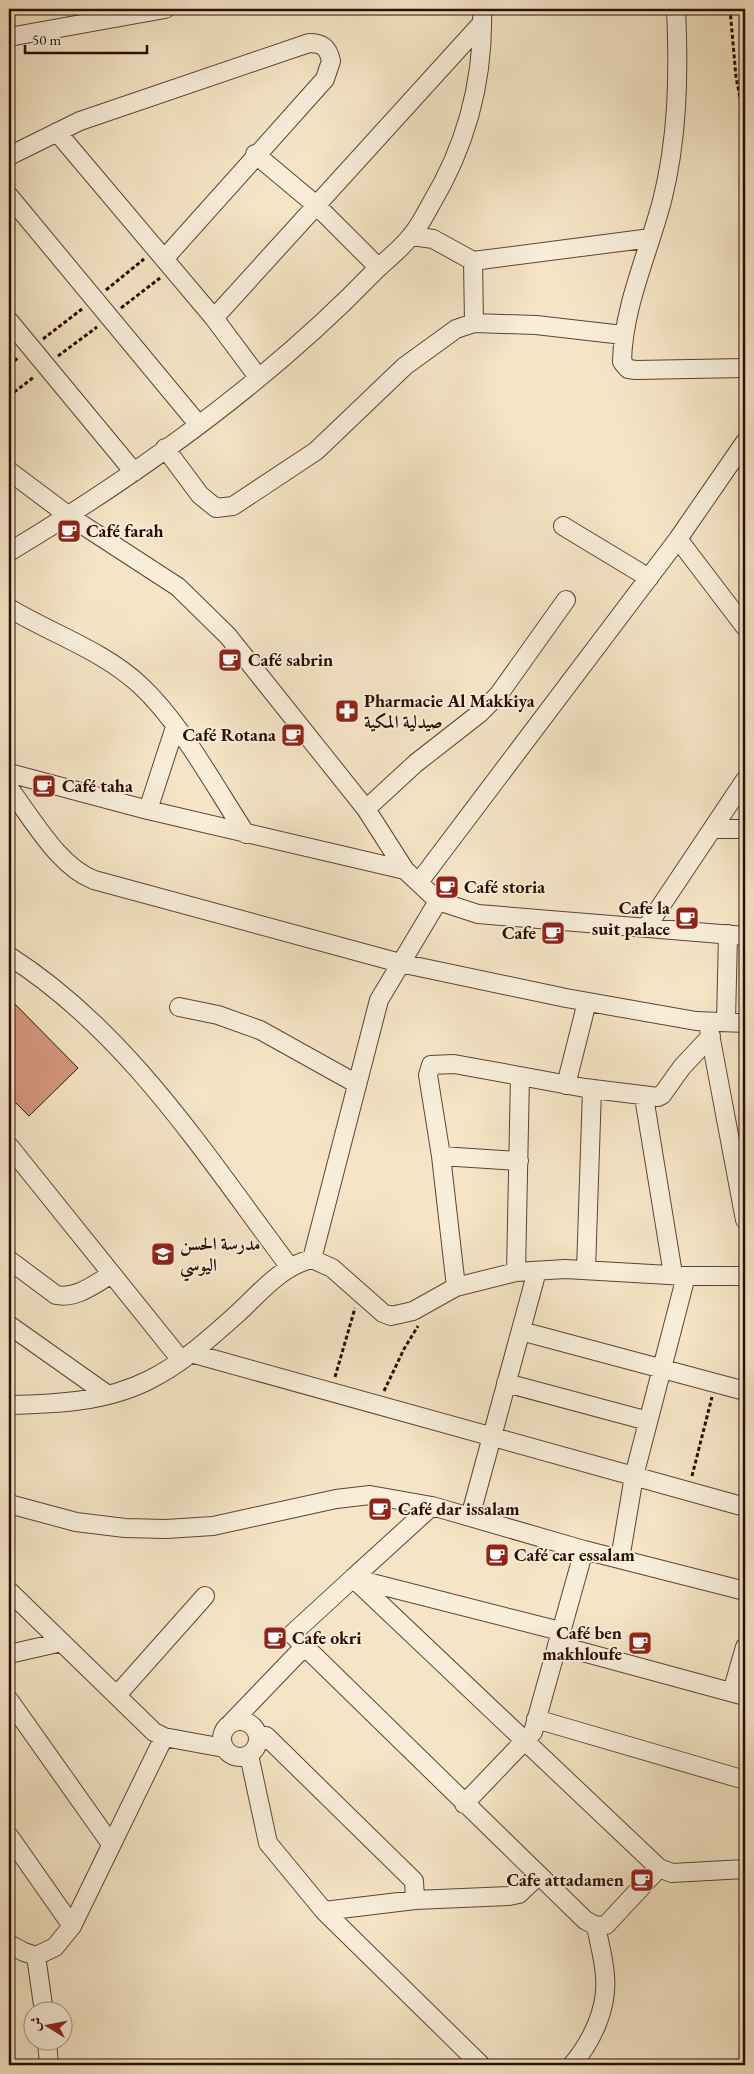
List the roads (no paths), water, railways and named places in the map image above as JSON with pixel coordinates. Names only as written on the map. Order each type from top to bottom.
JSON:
[{"type":"street","points":[[9,37],[165,9]]},
{"type":"street","points":[[676,9],[677,111],[672,153],[651,238],[623,335],[622,362],[628,369],[745,368]]},
{"type":"street","points":[[214,318],[482,16]]},
{"type":"street","points":[[9,552],[69,516],[134,472],[258,377],[321,324],[412,236],[438,192],[460,148],[475,102],[480,68],[482,16]]},
{"type":"street","points":[[9,156],[80,121],[309,43],[319,43],[326,48],[331,61],[324,79],[255,154],[168,263]]},
{"type":"street","points":[[57,132],[214,318],[258,377]]},
{"type":"street","points":[[255,154],[316,205],[378,267]]},
{"type":"street","points":[[9,196],[198,424]]},
{"type":"street","points":[[412,236],[433,239],[473,261],[651,238]]},
{"type":"street","points":[[473,261],[474,323]]},
{"type":"street","points":[[9,321],[134,472]]},
{"type":"street","points":[[166,448],[200,495],[216,508],[233,506],[316,451],[405,366],[456,329],[474,323],[536,324],[623,335]]},
{"type":"street","points":[[419,882],[678,539],[745,442]]},
{"type":"street","points":[[9,471],[69,516],[152,568],[203,610],[228,636],[366,809],[405,870],[438,901],[478,914],[737,935],[726,1022]]},
{"type":"street","points":[[563,526],[649,578]]},
{"type":"street","points":[[678,539],[745,627]]},
{"type":"street","points":[[366,809],[416,763],[480,713],[498,694],[566,600]]},
{"type":"street","points":[[9,608],[84,647],[116,667],[140,686],[175,727],[246,834]]},
{"type":"street","points":[[148,810],[175,727]]},
{"type":"street","points":[[9,773],[148,810],[405,870]]},
{"type":"street","points":[[646,928],[745,780]]},
{"type":"street","points":[[10,791],[50,843],[84,876],[400,962],[709,1028],[726,1022],[745,1024]]},
{"type":"street","points":[[713,829],[745,830]]},
{"type":"street","points":[[312,1259],[379,1000],[438,901]]},
{"type":"street","points":[[9,956],[63,994],[120,1050],[153,1086],[289,1266]]},
{"type":"street","points":[[566,1085],[587,1002]]},
{"type":"street","points":[[179,1007],[218,1015],[260,1030],[357,1084]]},
{"type":"street","points":[[456,1287],[441,1156],[428,1074],[431,1065],[454,1064],[592,1090],[653,1098],[662,1095],[709,1028]]},
{"type":"street","points":[[709,1028],[745,1220]]},
{"type":"street","points":[[516,1272],[520,1076]]},
{"type":"street","points":[[586,1270],[592,1090]]},
{"type":"street","points":[[620,1559],[634,1476],[661,1370],[679,1275],[644,1097]]},
{"type":"street","points":[[10,1148],[112,1274],[186,1356],[331,1392],[745,1507]]},
{"type":"street","points":[[441,1156],[519,1162]]},
{"type":"street","points":[[9,1405],[81,1401],[108,1395],[149,1380],[186,1356],[289,1266],[312,1259],[332,1268],[383,1312],[391,1316],[413,1311],[456,1287],[516,1272],[586,1270],[745,1276]]},
{"type":"street","points":[[9,1260],[56,1295],[62,1296],[76,1294],[112,1274]]},
{"type":"street","points":[[470,1517],[537,1271]]},
{"type":"street","points":[[9,1325],[108,1395]]},
{"type":"street","points":[[521,1331],[745,1391]]},
{"type":"street","points":[[506,1383],[648,1421]]},
{"type":"street","points":[[9,1504],[76,1522],[125,1528],[166,1529],[212,1526],[336,1499],[370,1496],[432,1506],[584,1550],[745,1591]]},
{"type":"street","points":[[432,1506],[292,1634],[464,1804],[585,1920],[596,1926],[606,1924],[612,1920],[659,1868]]},
{"type":"street","points":[[464,1804],[533,1732],[584,1550]]},
{"type":"street","points":[[353,1578],[559,1638],[739,1694],[745,1647]]},
{"type":"street","points":[[353,1578],[659,1868],[672,1873],[745,1869]]},
{"type":"street","points":[[9,1591],[154,1732],[164,1738],[216,1747],[238,1757],[249,1755],[258,1744],[258,1737],[254,1728],[246,1722],[229,1725]]},
{"type":"street","points":[[117,1695],[205,1596]]},
{"type":"street","points":[[9,1654],[62,1642]]},
{"type":"street","points":[[216,1747],[229,1725],[304,1647]]},
{"type":"street","points":[[9,1700],[111,1844]]},
{"type":"street","points":[[536,1719],[745,1780]]},
{"type":"street","points":[[258,1737],[266,1736],[414,1881],[414,1900]]},
{"type":"street","points":[[9,1944],[36,1956],[55,1946],[72,1926],[164,1738]]},
{"type":"street","points":[[249,1755],[268,1843],[324,1910],[481,2065]]},
{"type":"street","points":[[9,1836],[72,1926]]},
{"type":"street","points":[[324,1910],[414,1900],[514,1895],[526,1888],[538,1876]]},
{"type":"street","points":[[572,2065],[582,2052],[601,2015],[605,1977],[596,1926]]},
{"type":"street","points":[[36,1956],[43,2002]]},
{"type":"street","points":[[48,2052],[49,2065]]},
{"type":"place","name":"Café farah","points":[[69,531]]},
{"type":"place","name":"Café sabrin","points":[[230,660]]},
{"type":"place","name":"Pharmacie Al Makkiya صيدلية المكية","points":[[347,711]]},
{"type":"place","name":"Café Rotana","points":[[293,735]]},
{"type":"place","name":"Café taha","points":[[44,786]]},
{"type":"place","name":"Café storia","points":[[447,887]]},
{"type":"place","name":"Cafe la suit palace","points":[[687,918]]},
{"type":"place","name":"Cafe","points":[[553,933]]},
{"type":"place","name":"مدرسة الحسن اليوسي","points":[[163,1254]]},
{"type":"place","name":"Café dar issalam","points":[[380,1509]]},
{"type":"place","name":"Café car essalam","points":[[497,1555]]},
{"type":"place","name":"Cafe okri","points":[[275,1638]]},
{"type":"place","name":"Café ben makhloufe","points":[[640,1643]]},
{"type":"place","name":"Cafe attadamen","points":[[642,1880]]}]
